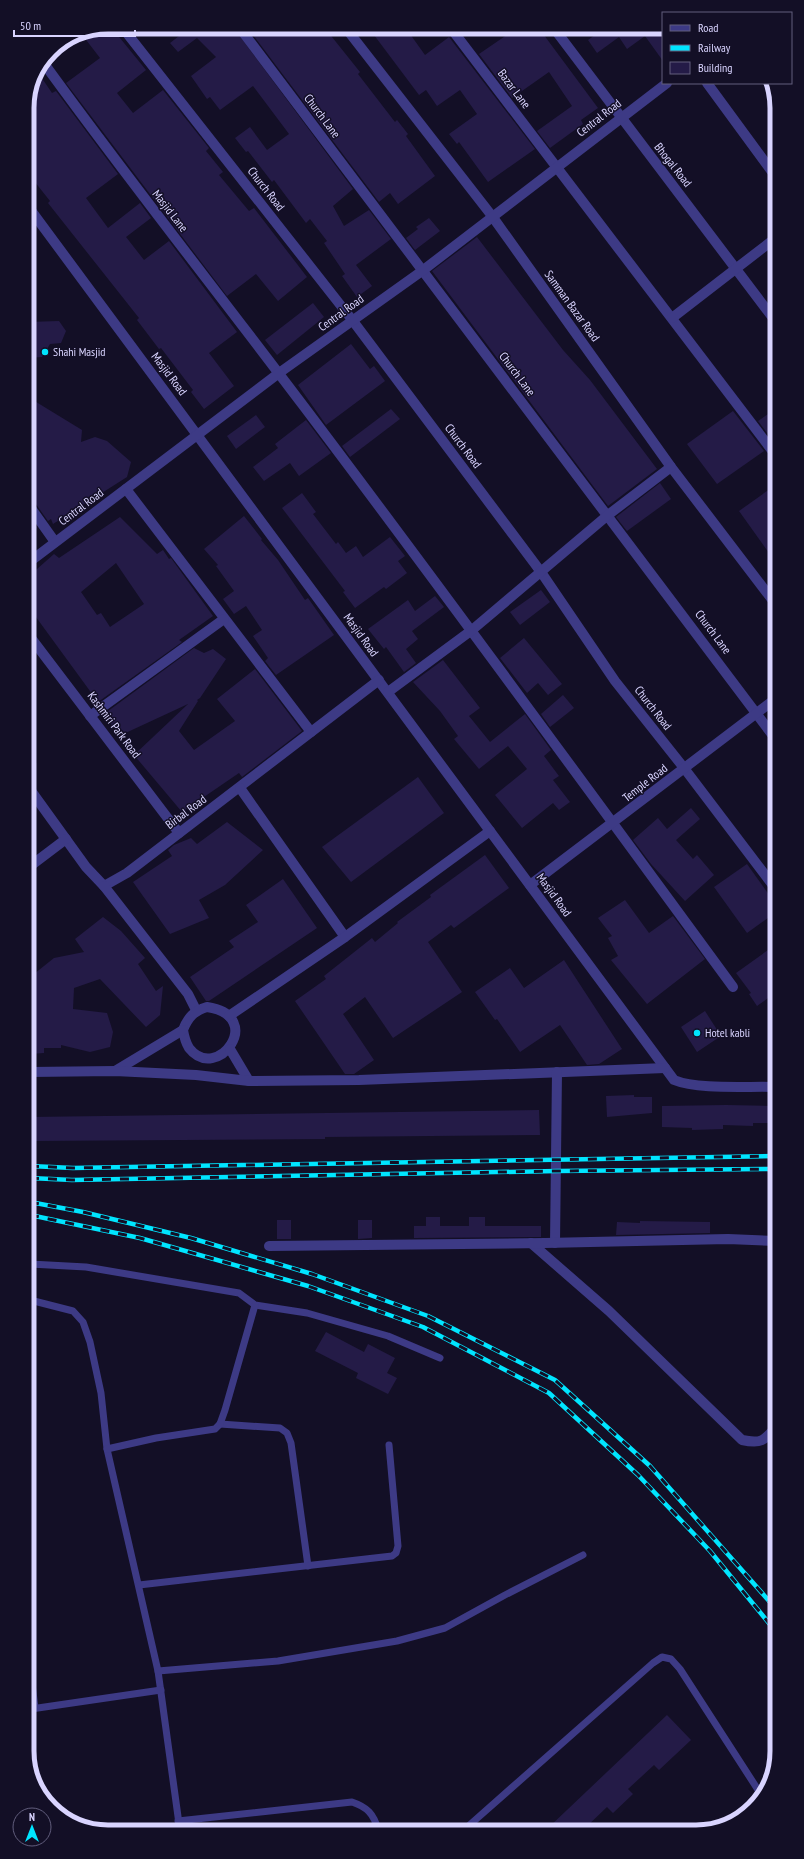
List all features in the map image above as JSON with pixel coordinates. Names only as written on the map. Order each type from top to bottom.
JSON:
[{"type":"street","name":"Church Road","points":[[128,34],[353,321],[541,572],[615,681],[684,768],[770,881]]},
{"type":"street","name":"Church Lane","points":[[244,34],[770,732]]},
{"type":"street","name":"Samman Bazar Road","points":[[350,34],[492,216],[672,467],[770,597]]},
{"type":"street","name":"Bazar Lane","points":[[455,34],[770,448]]},
{"type":"street","name":"Bhogal Road","points":[[558,34],[620,118],[737,268],[770,314]]},
{"type":"street","name":"Masjid Lane","points":[[46,67],[102,144],[279,373],[472,630],[733,987]]},
{"type":"street","name":"Central Road","points":[[34,558],[279,373],[422,271],[666,84]]},
{"type":"street","points":[[708,84],[770,169]]},
{"type":"street","name":"Masjid Road","points":[[34,214],[674,1080],[683,1084],[696,1086],[770,1087]]},
{"type":"street","points":[[672,318],[770,242]]},
{"type":"street","points":[[388,692],[472,630],[608,515],[672,467]]},
{"type":"street","points":[[126,489],[311,732]]},
{"type":"street","points":[[34,512],[55,542]]},
{"type":"street","points":[[90,716],[224,619]]},
{"type":"street","name":"Kashmiri Park Road","points":[[34,642],[180,832]]},
{"type":"street","name":"Birbal Road","points":[[104,886],[127,873],[240,788],[379,680]]},
{"type":"street","name":"Temple Road","points":[[530,885],[613,824],[770,703]]},
{"type":"street","points":[[240,788],[345,936]]},
{"type":"street","points":[[34,795],[86,867],[104,886],[188,994],[196,1010]]},
{"type":"street","points":[[230,1016],[345,936],[490,831]]},
{"type":"street","points":[[34,863],[66,840]]},
{"type":"street","points":[[115,1071],[182,1030],[186,1022],[196,1010],[207,1007],[220,1008],[230,1016],[235,1026],[235,1038],[230,1048],[220,1056],[209,1058],[198,1055],[189,1048],[182,1030]]},
{"type":"street","points":[[230,1048],[249,1081]]},
{"type":"street","points":[[34,1072],[115,1071],[196,1075],[249,1081],[359,1080],[665,1068]]},
{"type":"street","points":[[555,1243],[557,1072]]},
{"type":"street","points":[[269,1246],[555,1243],[728,1239],[770,1241]]},
{"type":"street","points":[[531,1243],[609,1310],[742,1440],[755,1443],[765,1440],[770,1434]]},
{"type":"lane","points":[[34,1264],[86,1267],[239,1293],[255,1306],[307,1314],[388,1336],[440,1358]]},
{"type":"lane","points":[[34,1301],[74,1311],[83,1322],[90,1342],[101,1393],[107,1449],[158,1671],[179,1825]]},
{"type":"lane","points":[[107,1449],[156,1438],[215,1429],[220,1424],[225,1410],[255,1306]]},
{"type":"lane","points":[[220,1424],[280,1428],[287,1433],[291,1443],[308,1566]]},
{"type":"lane","points":[[139,1585],[384,1558],[396,1553],[398,1546],[389,1445]]},
{"type":"lane","points":[[158,1671],[278,1661],[318,1656],[404,1639],[445,1628],[583,1555]]},
{"type":"lane","points":[[470,1825],[653,1663],[662,1657],[671,1659],[680,1668],[758,1790]]},
{"type":"lane","points":[[34,1709],[161,1690]]},
{"type":"lane","points":[[178,1821],[352,1802],[365,1806],[377,1825]]},
{"type":"building","points":[[117,34],[146,70],[117,93],[133,113],[163,90],[209,148],[206,151],[223,172],[219,175],[249,211],[254,208],[307,277],[278,301],[256,274],[227,296],[66,83],[100,58],[84,38],[93,35]]},
{"type":"building","points":[[182,34],[238,34],[353,189],[333,206],[344,226],[369,210],[391,239],[356,265],[372,286],[357,297],[342,276],[345,274],[324,243],[327,241],[310,219],[306,223],[274,180],[272,182],[248,151],[246,152],[235,138],[250,127],[267,150],[289,134],[253,86],[220,110],[210,97],[207,99],[191,76],[216,57],[197,38],[178,52],[170,43]]},
{"type":"building","points":[[252,34],[330,34],[360,72],[358,74],[395,122],[397,120],[408,134],[406,136],[435,176],[398,204],[390,193],[379,202]]},
{"type":"building","points":[[373,34],[410,34],[425,55],[449,37],[535,149],[488,182],[459,142],[457,144],[449,134],[477,114],[460,90],[437,106],[426,90],[419,95]]},
{"type":"building","points":[[508,34],[543,34],[598,108],[581,120],[583,124],[550,148],[537,131],[572,106],[549,72],[512,98],[479,54]]},
{"type":"building","points":[[596,34],[662,34],[662,60],[645,36],[627,49],[619,37],[597,53],[588,40]]},
{"type":"building","points":[[41,77],[52,93],[56,91],[118,174],[86,198],[108,228],[140,203],[151,218],[126,237],[144,260],[169,241],[237,332],[209,353],[234,386],[204,409],[191,392],[193,390],[161,348],[159,349],[137,320],[139,318],[48,203],[50,201],[34,181],[34,103],[35,93]]},
{"type":"building","points":[[429,218],[440,231],[415,250],[406,238],[418,229],[416,227]]},
{"type":"building","points":[[477,237],[563,350],[590,380],[657,469],[608,506],[432,271]]},
{"type":"building","points":[[313,303],[324,317],[277,355],[265,340]]},
{"type":"building","points":[[59,321],[66,331],[61,343],[50,344],[42,357],[34,358],[34,322]]},
{"type":"building","points":[[351,344],[370,369],[374,366],[385,381],[326,425],[298,385]]},
{"type":"building","points":[[34,401],[82,430],[81,442],[95,437],[107,441],[131,462],[127,477],[53,524],[51,519],[48,521],[34,501]]},
{"type":"building","points":[[391,409],[400,419],[350,457],[342,446]]},
{"type":"building","points":[[733,411],[764,451],[717,484],[687,444]]},
{"type":"building","points":[[770,413],[770,437],[758,421]]},
{"type":"building","points":[[256,415],[265,427],[236,449],[227,436]]},
{"type":"building","points":[[306,420],[331,453],[299,476],[290,463],[264,481],[253,467],[278,448],[275,444]]},
{"type":"building","points":[[660,483],[671,499],[627,531],[616,517]]},
{"type":"building","points":[[770,489],[770,554],[739,511]]},
{"type":"building","points":[[302,493],[316,512],[313,514],[336,544],[338,542],[346,553],[356,546],[363,557],[390,537],[405,556],[398,561],[407,573],[386,589],[384,587],[355,608],[343,592],[345,591],[282,508]]},
{"type":"building","points":[[244,516],[262,539],[261,540],[278,560],[305,600],[308,598],[334,635],[276,675],[265,661],[268,658],[253,636],[262,630],[246,606],[234,614],[223,599],[234,591],[216,566],[218,565],[204,549]]},
{"type":"building","points":[[120,517],[157,554],[163,550],[169,559],[171,558],[213,616],[179,640],[182,642],[98,702],[34,614],[34,572],[54,554],[59,558]],"holes":[[[116,563],[144,604],[110,627],[101,613],[97,615],[81,592]]]},
{"type":"building","points":[[541,590],[550,602],[520,625],[510,612]]},
{"type":"building","points":[[435,596],[444,607],[412,631],[418,639],[406,649],[416,663],[404,672],[386,647],[384,649],[368,629],[408,600],[415,611]]},
{"type":"building","points":[[524,638],[562,684],[548,695],[538,683],[527,693],[500,658]]},
{"type":"building","points":[[194,648],[204,653],[213,649],[226,659],[200,698],[197,700],[198,701],[179,731],[194,750],[235,721],[217,699],[255,669],[302,731],[242,777],[239,773],[182,812],[134,755],[188,704],[119,736],[104,714]]},
{"type":"building","points":[[443,660],[480,708],[469,716],[490,742],[525,714],[551,750],[544,756],[559,776],[553,780],[570,802],[559,810],[553,803],[522,828],[495,795],[527,769],[508,746],[479,769],[454,739],[458,736],[440,711],[413,682]]},
{"type":"building","points":[[563,695],[574,708],[550,727],[541,714]]},
{"type":"building","points":[[418,777],[444,813],[351,882],[322,847]]},
{"type":"building","points":[[691,808],[700,819],[676,840],[693,859],[697,855],[714,875],[685,901],[651,864],[633,840],[658,818],[667,829]]},
{"type":"building","points":[[227,822],[263,850],[225,885],[199,900],[209,918],[170,934],[133,882],[172,856],[168,850],[174,845],[191,838],[197,844]]},
{"type":"building","points":[[485,855],[509,888],[454,928],[451,925],[428,942],[462,992],[393,1038],[365,997],[343,1014],[374,1060],[354,1074],[345,1074],[295,1001],[326,979],[324,976],[372,938],[375,942],[398,923],[397,922],[431,897],[430,895]]},
{"type":"building","points":[[747,864],[770,896],[770,917],[747,933],[714,887]]},
{"type":"building","points":[[283,879],[317,928],[209,1001],[206,1001],[190,977],[234,947],[229,941],[258,922],[246,905]]},
{"type":"building","points":[[625,900],[649,933],[673,916],[705,959],[647,1004],[611,960],[618,956],[608,938],[612,936],[598,918]]},
{"type":"building","points":[[103,917],[121,931],[145,958],[138,964],[156,991],[163,986],[160,1015],[146,1027],[100,979],[74,988],[73,1009],[107,1013],[113,1032],[110,1047],[90,1052],[61,1045],[61,1048],[44,1048],[44,1053],[34,1054],[34,974],[54,958],[84,952],[75,939]]},
{"type":"building","points":[[770,949],[770,997],[757,1006],[749,994],[751,993],[736,973]]},
{"type":"building","points":[[564,960],[622,1049],[599,1064],[587,1065],[560,1025],[520,1052],[497,1019],[495,1020],[475,992],[510,968],[524,988]]},
{"type":"building","points":[[705,1011],[721,1036],[697,1052],[681,1027]]},
{"type":"building","points":[[634,1095],[634,1097],[652,1097],[652,1113],[607,1117],[606,1096]]},
{"type":"building","points":[[662,1106],[770,1106],[770,1123],[753,1123],[753,1126],[723,1125],[723,1129],[692,1130],[692,1128],[662,1127]]},
{"type":"building","points":[[539,1110],[540,1135],[325,1137],[325,1139],[34,1141],[34,1117]]},
{"type":"building","points":[[426,1217],[440,1217],[440,1226],[469,1226],[469,1217],[485,1217],[485,1226],[541,1226],[541,1237],[414,1238],[414,1226],[426,1226]]},
{"type":"building","points":[[277,1220],[291,1220],[291,1239],[277,1239]]},
{"type":"building","points":[[358,1220],[372,1220],[372,1238],[358,1239]]},
{"type":"building","points":[[640,1221],[710,1222],[710,1233],[616,1235],[617,1222],[640,1223]]},
{"type":"building","points":[[326,1332],[364,1352],[368,1344],[395,1358],[387,1373],[397,1378],[388,1394],[356,1378],[358,1373],[315,1351]]},
{"type":"building","points":[[667,1715],[691,1740],[659,1770],[654,1765],[628,1789],[633,1794],[613,1813],[607,1807],[588,1825],[551,1825]]},
{"type":"railway","points":[[34,1166],[73,1168],[770,1156]]},
{"type":"railway","points":[[34,1178],[72,1180],[557,1171],[770,1169]]},
{"type":"railway","points":[[34,1203],[83,1212],[191,1238],[312,1274],[428,1316],[555,1380],[650,1466],[770,1602]]},
{"type":"railway","points":[[34,1216],[140,1238],[308,1286],[423,1327],[549,1393],[638,1475],[710,1551],[770,1624]]},
{"type":"place","name":"Shahi Masjid","points":[[45,352]]},
{"type":"place","name":"Hotel kabli","points":[[697,1033]]}]
